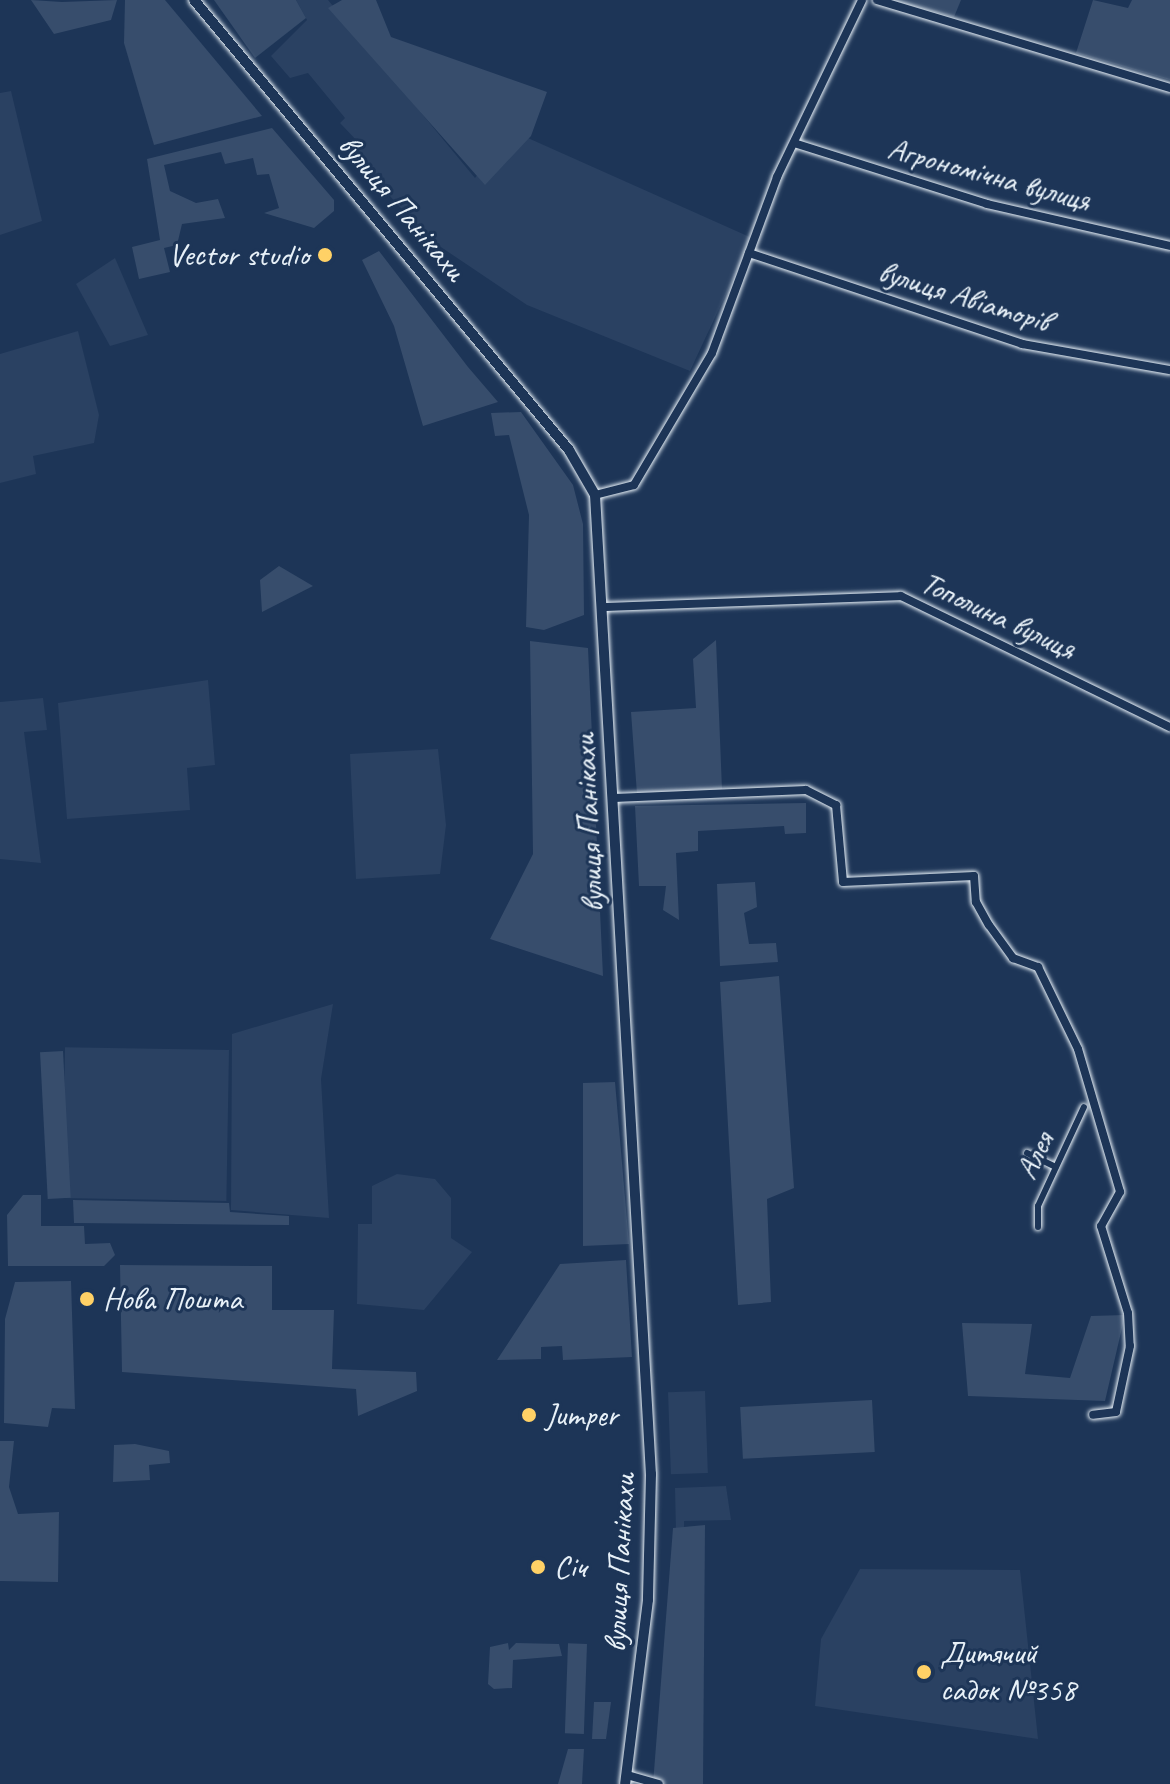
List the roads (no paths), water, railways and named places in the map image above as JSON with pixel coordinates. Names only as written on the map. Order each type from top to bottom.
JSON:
[{"type":"street","name":"вулиця Панікахи","points":[[194,0],[569,450],[595,495],[651,1485],[648,1600],[626,1780]]},
{"type":"street","points":[[595,495],[627,492],[658,451],[667,419],[725,326],[749,253],[862,0]]},
{"type":"street","points":[[877,0],[1170,88]]},
{"type":"street","name":"Агрономічна вулиця","points":[[797,144],[987,204],[1170,246]]},
{"type":"street","name":"вулиця Авіаторів","points":[[749,253],[1022,344],[1170,370]]},
{"type":"street","name":"Тополина вулиця","points":[[603,607],[901,596],[1170,727]]},
{"type":"street","points":[[614,798],[806,790],[836,805],[843,882],[974,876],[976,902],[989,925],[1013,958],[1038,967],[1078,1049],[1120,1192],[1101,1226],[1128,1313],[1130,1346],[1116,1412],[1093,1415]]},
{"type":"street","name":"Алея","points":[[1038,1227],[1038,1206],[1084,1107]]},
{"type":"street","points":[[1027,1153],[1056,1167]]},
{"type":"street","points":[[626,1780],[659,1784]]},
{"type":"place","name":"Vector studio","points":[[325,255]]},
{"type":"place","name":"Нова Пошта","points":[[87,1299]]},
{"type":"place","name":"Jumper","points":[[529,1415]]},
{"type":"place","name":"Січ","points":[[538,1567]]},
{"type":"place","name":"Дитячий садок №358","points":[[924,1672]]}]
